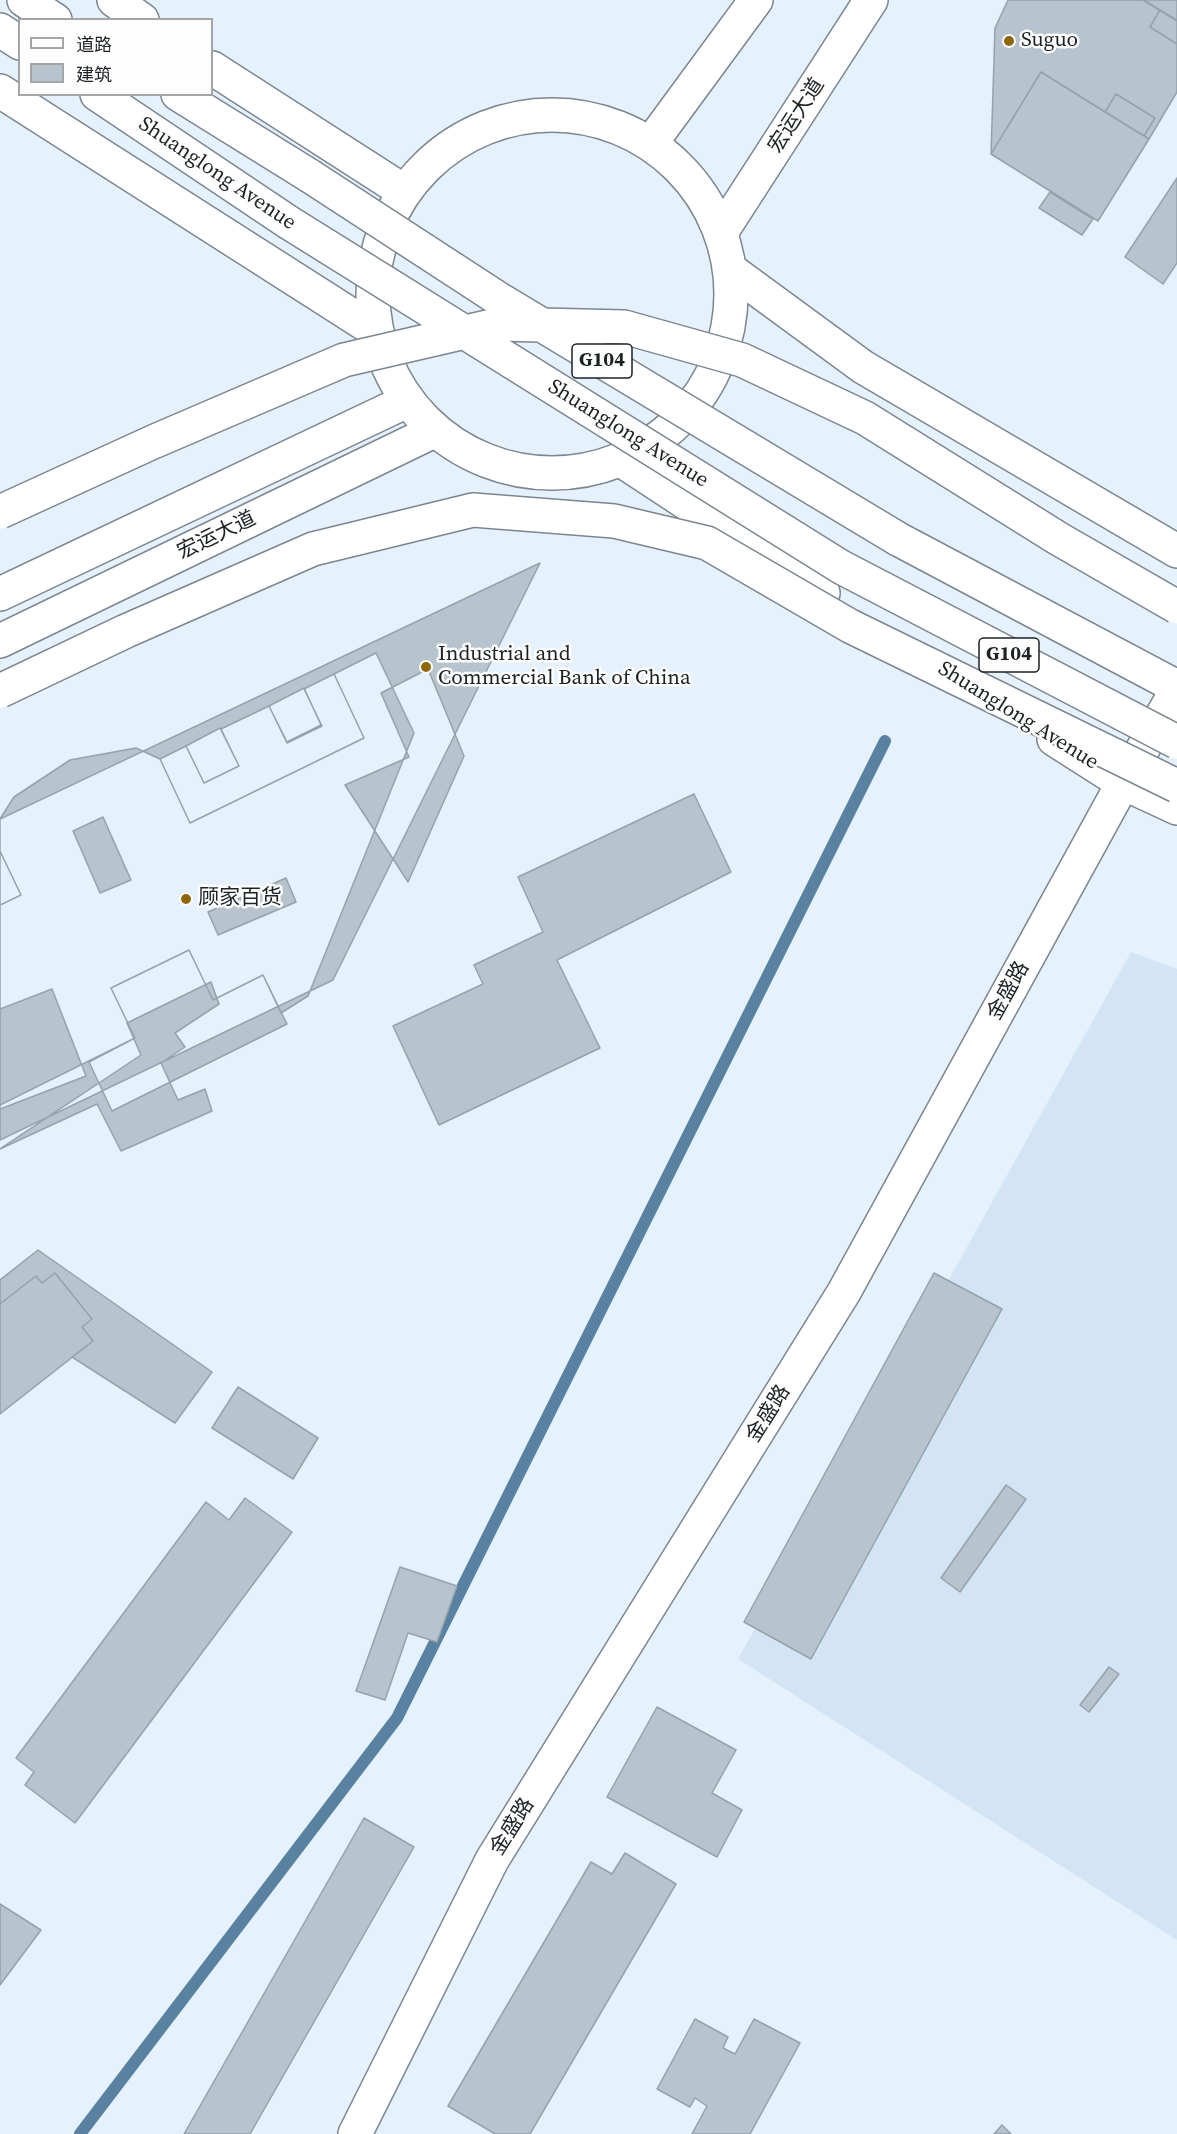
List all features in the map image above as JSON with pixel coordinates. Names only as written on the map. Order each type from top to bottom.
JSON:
[{"type":"main road","points":[[24,0],[53,18]]},
{"type":"main road","points":[[114,0],[139,18]]},
{"type":"main road","points":[[651,143],[756,0]]},
{"type":"main road","name":"宏运大道","points":[[722,231],[871,0]]},
{"type":"main road","points":[[0,30],[18,42]]},
{"type":"main road","points":[[213,69],[405,192]]},
{"type":"main road","points":[[0,91],[376,332]]},
{"type":"main road","name":"Shuanglong Avenue","points":[[100,96],[288,222],[841,567],[1177,742]]},
{"type":"main road","name":"Shuanglong Avenue","points":[[180,96],[310,176],[502,301],[898,539],[1177,688]]},
{"type":"main road","points":[[543,115],[599,120],[651,143],[694,181],[722,231],[732,272],[729,330],[708,384],[671,429],[621,460],[570,473],[518,471],[468,454],[434,431],[407,401],[387,367],[376,332],[373,282],[382,235],[405,192],[438,156],[487,127],[543,115]]},
{"type":"main road","points":[[732,272],[863,368],[1177,551]]},
{"type":"main road","points":[[0,512],[153,442],[344,360],[500,324],[624,327],[742,360],[865,418],[1059,539],[1177,607]]},
{"type":"main road","name":"宏运大道","points":[[0,594],[407,401]]},
{"type":"main road","name":"宏运大道","points":[[0,641],[434,431]]},
{"type":"main road","name":"Shuanglong Avenue","points":[[621,460],[788,571],[1123,783],[1177,808]]},
{"type":"main road","points":[[0,691],[126,631],[313,549],[473,510],[614,521],[707,543],[850,626],[1177,786]]},
{"type":"main road","name":"金盛路","points":[[356,2134],[492,1860],[844,1292],[1177,688]]},
{"type":"shaded area","points":[[1131,952],[1177,969],[1177,1940],[738,1659]]},
{"type":"building","points":[[1008,0],[1144,0],[1160,10],[1150,27],[1177,44],[1177,92],[1149,139],[1144,136],[1155,118],[1116,94],[1105,112],[1041,72],[991,154],[995,28]]},
{"type":"building","points":[[1143,0],[1177,0],[1177,21]]},
{"type":"building","points":[[1160,10],[1177,20],[1177,44],[1150,27]]},
{"type":"building","points":[[1041,72],[1149,139],[1098,221],[991,154]]},
{"type":"building","points":[[1116,94],[1155,118],[1144,136],[1105,112]]},
{"type":"building","points":[[1177,178],[1177,263],[1163,284],[1125,257]]},
{"type":"building","points":[[1050,192],[1093,219],[1082,235],[1039,208]]},
{"type":"building","name":"顾家百货","points":[[540,563],[333,980],[0,1140],[0,819]]},
{"type":"building","name":"顾家百货","points":[[376,653],[414,733],[308,996],[281,1013],[263,975],[213,1000],[189,950],[111,988],[135,1038],[0,1105],[0,905],[21,895],[0,851],[0,819],[14,797],[70,760],[136,748],[160,759],[190,823],[364,738],[334,674]]},
{"type":"building","points":[[428,669],[464,756],[408,882],[345,785],[409,757],[381,693]]},
{"type":"building","points":[[334,674],[364,738],[190,823],[160,759],[186,746],[204,783],[239,766],[221,729],[269,706],[287,743],[322,726],[304,689]]},
{"type":"building","points":[[304,688],[321,725],[287,742],[269,706]]},
{"type":"building","points":[[220,728],[239,766],[204,783],[186,746]]},
{"type":"building","points":[[694,794],[731,872],[557,960],[600,1048],[439,1125],[393,1026],[483,984],[474,965],[543,932],[518,877]]},
{"type":"building","points":[[103,817],[131,880],[100,893],[73,831]]},
{"type":"building","points":[[0,851],[21,895],[0,905]]},
{"type":"building","points":[[286,878],[296,902],[218,935],[208,912]]},
{"type":"building","points":[[189,950],[213,1000],[263,975],[287,1024],[112,1111],[89,1062],[135,1038],[111,988]]},
{"type":"building","points":[[211,982],[219,1004],[175,1033],[185,1047],[161,1063],[178,1100],[205,1089],[212,1111],[121,1151],[97,1104],[0,1149],[141,1055],[127,1023]]},
{"type":"building","points":[[52,989],[86,1076],[0,1109],[0,1009]]},
{"type":"building","points":[[38,1250],[212,1372],[175,1423],[72,1357],[93,1341],[82,1327],[92,1319],[55,1273],[42,1283],[36,1276],[0,1304],[0,1280]]},
{"type":"building","points":[[55,1273],[92,1319],[82,1327],[93,1341],[0,1414],[0,1304],[36,1276],[42,1283]]},
{"type":"building","points":[[934,1273],[1002,1309],[811,1659],[744,1622]]},
{"type":"building","points":[[238,1387],[318,1438],[293,1479],[212,1428]]},
{"type":"building","points":[[1006,1485],[1026,1499],[960,1592],[941,1578]]},
{"type":"building","points":[[245,1498],[292,1532],[75,1823],[25,1785],[34,1772],[16,1758],[206,1502],[229,1520]]},
{"type":"building","points":[[400,1567],[457,1586],[437,1642],[408,1633],[385,1700],[356,1691]]},
{"type":"building","points":[[1109,1667],[1119,1674],[1089,1712],[1080,1705]]},
{"type":"building","points":[[657,1707],[736,1750],[712,1793],[742,1810],[717,1857],[607,1797]]},
{"type":"building","points":[[364,1818],[414,1847],[250,2134],[184,2134]]},
{"type":"building","points":[[625,1853],[676,1884],[530,2134],[495,2134],[448,2106],[591,1862],[612,1874]]},
{"type":"building","points":[[0,1904],[41,1930],[0,1985]]},
{"type":"building","points":[[695,2019],[728,2037],[723,2048],[735,2054],[754,2019],[800,2043],[750,2134],[692,2134],[707,2106],[695,2098],[690,2107],[657,2089]]},
{"type":"building","points":[[1002,2125],[1011,2134],[994,2134]]},
{"type":"waterway","points":[[80,2134],[397,1718],[885,741]]},
{"type":"place","name":"Suguo","points":[[1009,41]]},
{"type":"place","name":"Industrial and Commercial Bank of China","points":[[426,667]]},
{"type":"place","name":"顾家百货","points":[[186,899]]}]
